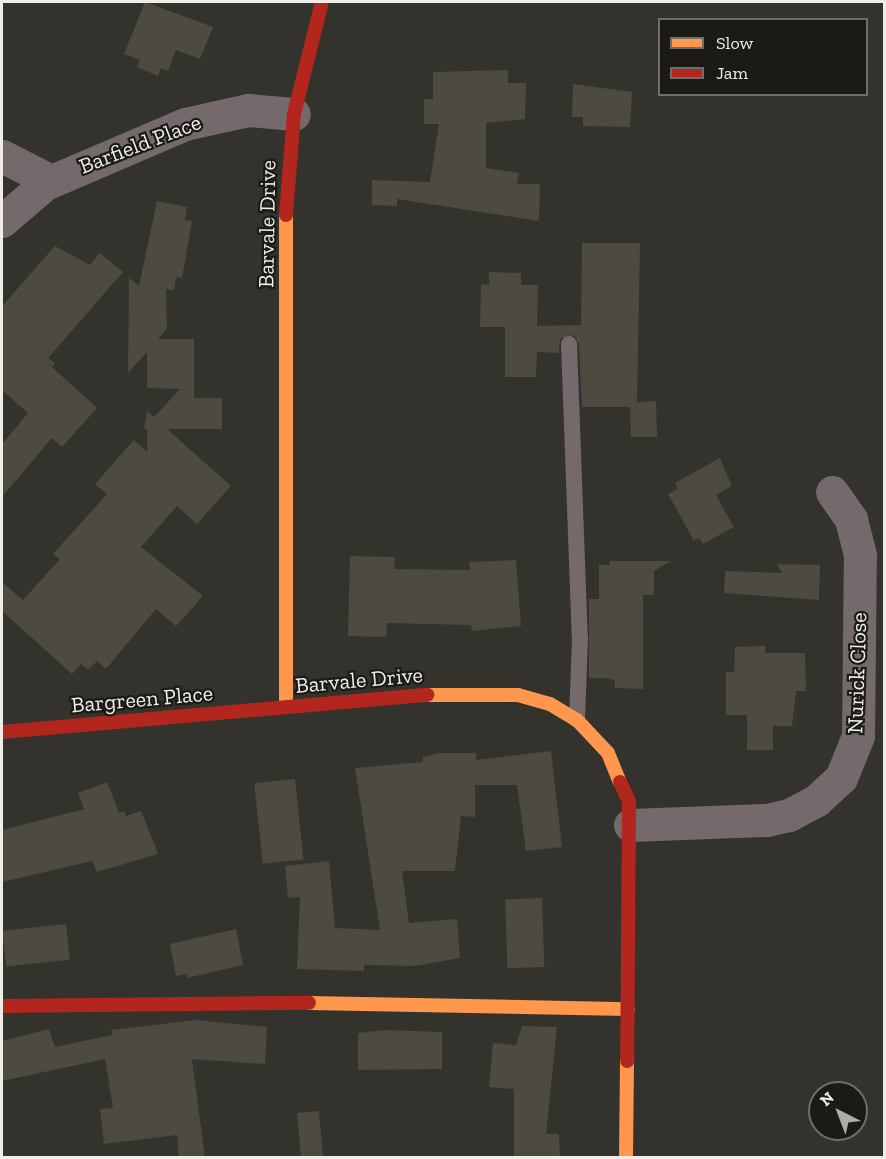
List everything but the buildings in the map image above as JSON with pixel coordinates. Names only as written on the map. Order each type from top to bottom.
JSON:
[{"type":"street","name":"Barvale Drive","points":[[322,2],[294,114],[286,177],[286,708],[488,692],[550,704],[577,720],[608,753],[622,779],[630,825],[626,1158]]},
{"type":"street","name":"Barfield Place","points":[[2,221],[51,181],[215,115],[248,110],[294,114]]},
{"type":"street","points":[[2,156],[51,181]]},
{"type":"street","name":"Nurick Close","points":[[630,825],[767,820],[789,815],[817,800],[841,778],[858,736],[860,555],[851,519],[832,492]]},
{"type":"street","name":"Bargreen Place","points":[[2,732],[286,708]]},
{"type":"street","points":[[2,1006],[190,1001],[628,1009]]},
{"type":"lane","points":[[568,344],[580,638],[577,720]]},
{"type":"traffic: slow","points":[[286,215],[286,707]]},
{"type":"traffic: slow","points":[[427,695],[518,695],[550,704],[577,720],[608,753],[620,782]]},
{"type":"traffic: slow","points":[[309,1003],[628,1009]]},
{"type":"traffic: slow","points":[[626,1158],[627,1061]]},
{"type":"traffic: jam","points":[[286,215],[294,114],[322,2]]},
{"type":"traffic: jam","points":[[2,732],[427,695]]},
{"type":"traffic: jam","points":[[620,782],[629,801],[627,1061]]},
{"type":"traffic: jam","points":[[2,1006],[309,1003]]}]
